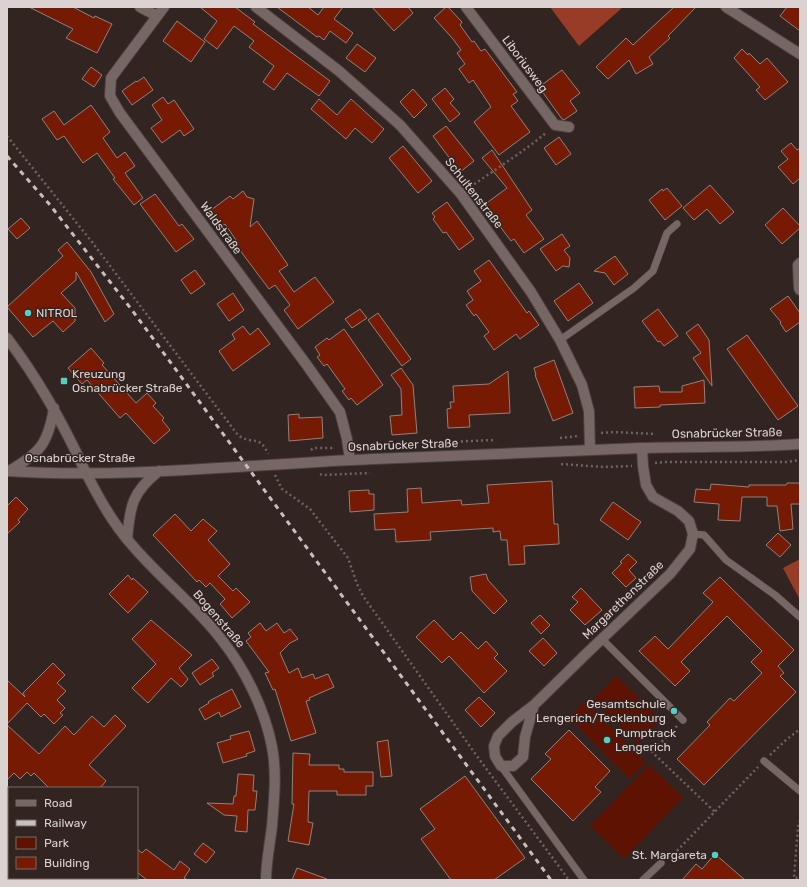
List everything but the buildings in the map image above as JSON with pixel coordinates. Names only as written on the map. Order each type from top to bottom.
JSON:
[{"type":"street","points":[[140,7],[157,16]]},
{"type":"street","name":"Waldstraße","points":[[164,7],[111,78],[110,96],[120,113],[340,412],[347,439],[350,460]]},
{"type":"street","name":"Schultenstraße","points":[[256,7],[339,71],[400,125],[461,194],[531,292],[560,340],[582,385],[589,411],[590,450]]},
{"type":"street","name":"Liboriusweg","points":[[466,7],[555,125]]},
{"type":"street","points":[[726,7],[800,54]]},
{"type":"street","points":[[555,125],[569,127]]},
{"type":"street","points":[[800,262],[798,265],[800,290]]},
{"type":"street","name":"Bogenstraße","points":[[7,338],[26,362],[54,408],[102,505],[128,539],[221,638],[239,663],[263,713],[272,748],[275,785],[266,880]]},
{"type":"street","points":[[8,471],[28,460],[37,452],[46,440],[51,427],[54,408]]},
{"type":"street","name":"Osnabrücker Straße","points":[[8,471],[86,473],[159,471],[350,460],[642,448],[772,446],[800,444]]},
{"type":"street","points":[[642,448],[646,485],[653,497],[678,511],[690,521],[693,534]]},
{"type":"street","points":[[128,539],[129,522],[133,502],[142,486],[159,471]]},
{"type":"street","name":"Margarethenstraße","points":[[501,766],[495,756],[494,746],[498,736],[512,722],[534,705],[670,574],[690,549],[693,534]]},
{"type":"street","points":[[501,766],[513,766],[523,757],[525,737],[534,705]]},
{"type":"lane","points":[[560,340],[634,288],[653,271],[667,233],[677,224]]},
{"type":"lane","points":[[693,534],[704,535],[726,560],[775,595],[800,617]]},
{"type":"lane","points":[[602,639],[680,722]]},
{"type":"lane","points":[[764,762],[800,791]]},
{"type":"lane","name":"Margarethenstraße","points":[[501,766],[584,880]]},
{"type":"lane","points":[[643,880],[660,863]]},
{"type":"path","points":[[461,194],[529,148],[555,125]]},
{"type":"path","points":[[7,136],[92,242],[234,430],[241,437],[258,440],[262,443],[267,451],[276,478],[282,489],[310,509],[348,558],[363,596],[479,759],[569,880]]},
{"type":"path","points":[[554,464],[604,467],[643,466],[664,462],[779,462],[800,460]]},
{"type":"path","points":[[322,475],[376,472]]},
{"type":"path","points":[[680,722],[652,752],[715,812]]},
{"type":"path","points":[[660,863],[671,858],[786,740],[800,730]]},
{"type":"path","points":[[800,820],[798,827],[794,878],[800,878]]},
{"type":"green space","points":[[616,676],[661,720],[638,744],[593,700]]},
{"type":"green space","name":"Pumptrack Lengerich","points":[[585,701],[646,763],[629,779],[569,717]]},
{"type":"green space","points":[[649,765],[683,797],[624,859],[590,826]]},
{"type":"shaded area","points":[[550,7],[623,7],[579,46]]},
{"type":"shaded area","points":[[800,559],[800,600],[783,568]]},
{"type":"railway","points":[[7,156],[50,205],[132,310],[551,880]]},
{"type":"place","name":"NITROL","points":[[28,313]]},
{"type":"place","name":"Kreuzung Osnabrücker Straße","points":[[64,381]]},
{"type":"place","name":"Gesamtschule Lengerich/Tecklenburg","points":[[674,711]]},
{"type":"place","name":"Pumptrack Lengerich","points":[[607,740]]},
{"type":"place","name":"St. Margareta","points":[[715,855]]}]
